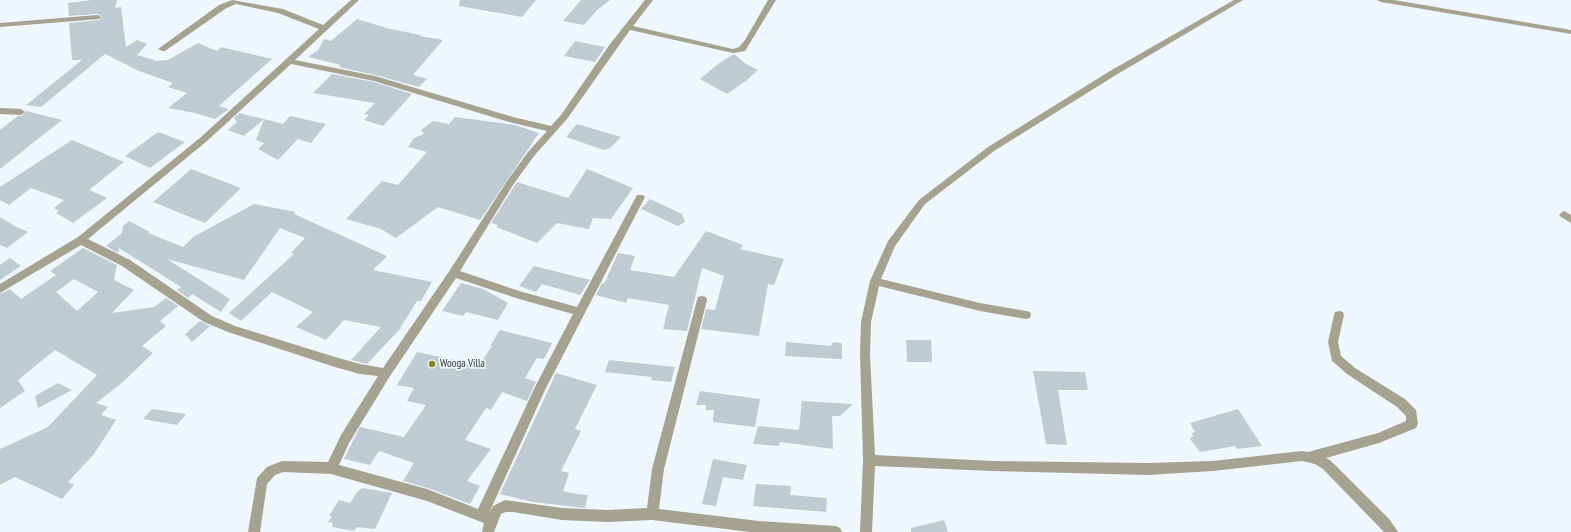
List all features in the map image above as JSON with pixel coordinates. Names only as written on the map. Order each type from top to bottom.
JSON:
[{"type":"street","points":[[0,289],[81,240],[204,139],[355,0]]},
{"type":"street","points":[[331,468],[345,439],[386,373],[454,273],[510,183],[531,154],[564,117],[649,0]]},
{"type":"street","points":[[628,27],[733,51],[742,49],[772,0]]},
{"type":"street","points":[[866,532],[869,460],[864,354],[866,322],[875,281],[891,244],[922,202],[991,149],[1113,73],[1239,0]]},
{"type":"street","points":[[1381,0],[1571,32]]},
{"type":"street","points":[[162,49],[222,7],[235,2],[280,12],[324,28]]},
{"type":"street","points":[[0,25],[98,17]]},
{"type":"street","points":[[290,61],[375,79],[512,120],[552,130]]},
{"type":"street","points":[[0,111],[21,112]]},
{"type":"street","points":[[487,523],[540,388],[640,197]]},
{"type":"street","points":[[81,240],[126,263],[208,319],[232,329],[360,370],[386,373]]},
{"type":"street","points":[[454,273],[519,295],[581,312]]},
{"type":"street","points":[[875,281],[966,304],[1026,315]]},
{"type":"street","points":[[652,514],[658,469],[702,300]]},
{"type":"street","points":[[869,460],[992,466],[1148,469],[1213,466],[1307,457],[1379,438],[1412,424],[1412,414],[1401,403],[1351,371],[1336,358],[1333,342],[1339,315]]},
{"type":"street","points":[[1307,457],[1317,459],[1327,465],[1386,524],[1392,532]]},
{"type":"street","points":[[254,532],[261,482],[271,471],[282,466],[331,468],[427,495],[487,523]]},
{"type":"street","points":[[487,523],[498,510],[505,506],[513,506],[562,514],[607,516],[652,514],[759,527],[836,532]]},
{"type":"building","points":[[92,0],[117,0],[115,8],[121,7],[126,47],[137,40],[147,44],[137,55],[157,61],[168,60],[198,43],[217,51],[221,47],[272,59],[219,106],[229,109],[215,119],[195,113],[168,108],[187,93],[168,87],[173,83],[139,71],[105,54],[41,107],[26,105],[82,60],[72,60],[69,23],[100,20],[102,17],[97,14],[69,16],[68,3]]},
{"type":"building","points":[[460,0],[536,0],[522,17],[459,6]]},
{"type":"building","points":[[581,0],[610,0],[597,10],[584,25],[563,21]]},
{"type":"building","points":[[357,19],[390,29],[443,40],[413,75],[427,79],[419,87],[339,67],[341,65],[308,57],[318,50],[324,39],[331,41]]},
{"type":"building","points":[[575,41],[605,47],[595,62],[564,56]]},
{"type":"building","points":[[734,54],[746,64],[758,70],[727,94],[700,79],[718,64]]},
{"type":"building","points":[[332,74],[374,82],[412,94],[383,126],[364,120],[369,115],[364,114],[375,103],[313,93]]},
{"type":"building","points":[[26,111],[62,120],[0,169],[0,130],[18,116],[22,116]]},
{"type":"building","points":[[240,113],[264,119],[244,136],[228,130],[237,122],[234,118]]},
{"type":"building","points":[[290,116],[326,124],[311,143],[298,139],[278,160],[258,149],[264,143],[256,140],[264,119],[283,124]]},
{"type":"building","points":[[455,117],[515,125],[539,133],[480,220],[438,207],[396,238],[381,229],[346,219],[382,181],[398,185],[427,152],[408,147],[414,138],[424,134],[421,130],[433,121],[449,124]]},
{"type":"building","points":[[577,124],[621,137],[610,148],[604,150],[566,137]]},
{"type":"building","points":[[158,132],[185,142],[150,168],[125,156]]},
{"type":"building","points":[[72,140],[124,162],[89,190],[107,198],[73,223],[56,213],[59,211],[54,208],[64,200],[31,188],[9,205],[0,200],[0,187]]},
{"type":"building","points":[[191,169],[241,188],[205,223],[153,202]]},
{"type":"building","points":[[587,169],[633,188],[611,219],[593,218],[589,229],[557,223],[537,243],[496,227],[498,225],[491,223],[517,182],[568,198]]},
{"type":"building","points":[[650,199],[682,214],[685,222],[678,226],[641,209]]},
{"type":"building","points":[[254,204],[296,212],[294,214],[387,256],[373,270],[432,282],[421,301],[417,301],[399,330],[367,364],[351,360],[381,327],[344,320],[326,340],[296,327],[313,312],[272,292],[241,321],[229,313],[294,254],[291,253],[305,238],[280,228],[244,280],[167,259],[230,299],[221,312],[192,294],[188,298],[177,290],[181,287],[119,248],[118,253],[106,246],[122,233],[123,226],[129,221],[150,232],[148,233],[183,247],[193,237]]},
{"type":"building","points":[[0,217],[16,227],[28,232],[7,248],[0,245]]},
{"type":"building","points":[[706,231],[743,245],[740,249],[784,259],[774,285],[768,284],[759,336],[701,329],[706,309],[715,310],[724,276],[702,268],[687,331],[663,329],[669,305],[628,298],[626,303],[596,295],[602,283],[604,284],[618,253],[635,256],[630,270],[674,277]]},
{"type":"building","points":[[83,248],[117,265],[114,280],[134,290],[112,313],[154,307],[166,298],[178,306],[160,321],[166,326],[142,346],[153,353],[123,382],[96,403],[108,407],[101,415],[116,420],[94,454],[68,482],[74,485],[62,499],[15,477],[0,485],[0,449],[48,427],[97,375],[55,350],[18,380],[25,391],[0,408],[0,294],[10,289],[21,299],[56,275],[50,271]],"holes":[[[74,279],[98,292],[77,311],[56,292]]]},
{"type":"building","points":[[10,258],[21,266],[0,280],[0,265]]},
{"type":"building","points":[[534,266],[590,280],[580,295],[542,284],[536,292],[519,286]]},
{"type":"building","points":[[461,283],[483,289],[508,303],[498,320],[466,312],[463,316],[442,311]]},
{"type":"building","points":[[200,321],[210,326],[192,342],[185,334]]},
{"type":"building","points":[[500,330],[552,343],[544,359],[537,358],[525,378],[536,382],[527,401],[502,392],[491,410],[486,408],[465,440],[491,449],[467,481],[480,486],[470,504],[428,488],[403,481],[414,463],[379,451],[370,465],[344,459],[360,427],[404,437],[426,405],[407,401],[414,388],[397,385],[417,352],[479,365],[492,346],[490,346]]},
{"type":"building","points":[[906,340],[931,340],[932,362],[907,362]]},
{"type":"building","points":[[786,342],[831,346],[833,342],[842,343],[842,359],[785,356]]},
{"type":"building","points":[[609,360],[675,367],[671,382],[651,380],[652,377],[605,372]]},
{"type":"building","points":[[1033,371],[1085,372],[1088,390],[1058,390],[1067,445],[1046,444]]},
{"type":"building","points":[[556,373],[597,385],[575,429],[581,431],[561,471],[569,473],[563,491],[588,495],[585,508],[533,502],[500,494]]},
{"type":"building","points":[[58,383],[72,390],[38,408],[35,396]]},
{"type":"building","points":[[700,391],[760,399],[755,427],[713,422],[714,410],[706,410],[706,405],[696,405]]},
{"type":"building","points":[[802,401],[853,404],[840,416],[832,416],[833,449],[780,442],[779,446],[753,444],[758,426],[799,430]]},
{"type":"building","points":[[152,409],[186,414],[177,425],[143,419]]},
{"type":"building","points":[[1238,409],[1262,446],[1237,449],[1235,446],[1200,452],[1190,439],[1193,436],[1192,433],[1195,432],[1190,423]]},
{"type":"building","points":[[713,459],[747,465],[743,480],[723,477],[716,506],[702,504]]},
{"type":"building","points":[[756,484],[791,486],[790,495],[827,498],[826,512],[753,506]]},
{"type":"building","points":[[362,488],[392,493],[375,529],[357,527],[354,531],[332,527],[333,523],[328,522],[332,516],[329,516],[339,500],[350,503],[357,492]]},
{"type":"building","points":[[944,520],[948,532],[911,532],[911,528]]},
{"type":"place","name":"Wooga Villa","points":[[432,364]]}]
